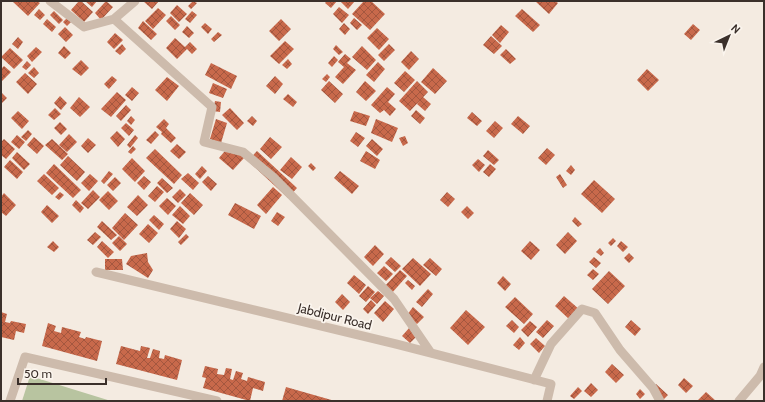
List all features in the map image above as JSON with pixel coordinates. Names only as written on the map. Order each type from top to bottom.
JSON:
[{"type":"street","points":[[50,1],[84,27],[114,19],[135,1]]},
{"type":"street","points":[[114,19],[212,108],[204,142],[243,152],[273,177],[394,300],[431,353]]},
{"type":"street","name":"Jabdipur Road","points":[[96,272],[431,353],[551,384],[547,401]]},
{"type":"street","points":[[534,380],[551,344],[582,309],[595,313],[620,350],[653,388],[660,401]]},
{"type":"street","points":[[10,401],[24,357],[217,401]]},
{"type":"street","points":[[739,401],[760,376],[764,367]]},
{"type":"green space","points":[[30,376],[111,401],[22,401]]},
{"type":"building","points":[[12,1],[37,1],[40,3],[28,16]]},
{"type":"building","points":[[79,1],[81,1],[93,12],[84,22],[71,10]]},
{"type":"building","points":[[85,1],[97,1],[92,7]]},
{"type":"building","points":[[106,1],[113,7],[101,20],[95,13]]},
{"type":"building","points":[[143,1],[159,1],[152,9]]},
{"type":"building","points":[[193,1],[197,3],[191,9],[188,6]]},
{"type":"building","points":[[327,1],[337,1],[331,8],[325,3]]},
{"type":"building","points":[[355,1],[348,9],[341,2]]},
{"type":"building","points":[[364,1],[371,1],[385,14],[370,30],[352,14]]},
{"type":"building","points":[[535,1],[555,1],[558,3],[549,14]]},
{"type":"building","points":[[177,5],[187,14],[179,22],[170,13]]},
{"type":"building","points":[[339,7],[349,15],[342,23],[333,14]]},
{"type":"building","points":[[158,8],[166,15],[153,29],[145,21]]},
{"type":"building","points":[[39,9],[45,15],[40,20],[34,15]]},
{"type":"building","points":[[522,9],[540,25],[533,32],[515,16]]},
{"type":"building","points":[[54,11],[63,20],[59,24],[50,15]]},
{"type":"building","points":[[192,11],[197,15],[190,23],[185,19]]},
{"type":"building","points":[[171,16],[180,25],[175,30],[166,21]]},
{"type":"building","points":[[68,17],[72,21],[67,26],[63,22]]},
{"type":"building","points":[[354,18],[362,25],[357,30],[350,23]]},
{"type":"building","points":[[47,19],[56,27],[52,32],[43,24]]},
{"type":"building","points":[[281,19],[291,29],[279,41],[269,31]]},
{"type":"building","points":[[143,21],[157,34],[151,40],[138,28]]},
{"type":"building","points":[[205,23],[212,29],[208,34],[201,27]]},
{"type":"building","points":[[344,23],[350,29],[345,35],[339,29]]},
{"type":"building","points":[[693,24],[700,30],[691,40],[684,34]]},
{"type":"building","points":[[501,25],[509,32],[500,43],[492,35]]},
{"type":"building","points":[[187,26],[194,33],[189,38],[182,32]]},
{"type":"building","points":[[65,27],[73,35],[66,42],[58,34]]},
{"type":"building","points":[[377,28],[389,39],[379,50],[367,38]]},
{"type":"building","points":[[218,32],[222,35],[214,42],[211,39]]},
{"type":"building","points":[[115,33],[123,40],[114,49],[107,42]]},
{"type":"building","points":[[491,36],[502,46],[494,54],[483,45]]},
{"type":"building","points":[[18,37],[23,42],[18,49],[12,44]]},
{"type":"building","points":[[175,38],[185,47],[190,42],[197,49],[192,54],[187,49],[177,59],[166,48]]},
{"type":"building","points":[[285,41],[294,49],[279,64],[270,56]]},
{"type":"building","points":[[122,44],[126,49],[120,55],[115,51]]},
{"type":"building","points":[[389,44],[395,50],[384,61],[378,55]]},
{"type":"building","points":[[336,45],[343,52],[339,55],[333,49]]},
{"type":"building","points":[[64,46],[71,53],[65,59],[58,53]]},
{"type":"building","points":[[362,46],[376,60],[367,70],[352,57]]},
{"type":"building","points":[[36,47],[42,52],[32,62],[27,56]]},
{"type":"building","points":[[10,48],[23,60],[14,69],[1,57]]},
{"type":"building","points":[[506,49],[516,59],[510,64],[500,55]]},
{"type":"building","points":[[411,51],[419,59],[409,70],[401,62]]},
{"type":"building","points":[[345,54],[351,59],[347,63],[356,70],[343,84],[335,77],[344,67],[338,62]]},
{"type":"building","points":[[334,56],[338,60],[332,67],[328,63]]},
{"type":"building","points":[[288,59],[292,64],[287,69],[282,65]]},
{"type":"building","points":[[81,60],[89,68],[81,76],[72,69]]},
{"type":"building","points":[[27,61],[31,65],[26,70],[22,67]]},
{"type":"building","points":[[378,62],[385,69],[374,82],[366,75]]},
{"type":"building","points":[[211,63],[237,76],[231,89],[205,75]]},
{"type":"building","points":[[4,66],[11,72],[1,82],[1,69]]},
{"type":"building","points":[[34,67],[39,73],[34,78],[28,73]]},
{"type":"building","points":[[433,68],[447,81],[435,94],[421,82]]},
{"type":"building","points":[[647,69],[659,80],[648,91],[637,80]]},
{"type":"building","points":[[405,71],[415,80],[404,92],[394,83]]},
{"type":"building","points":[[25,73],[37,84],[28,94],[16,82]]},
{"type":"building","points":[[327,74],[330,77],[326,82],[322,79]]},
{"type":"building","points":[[112,76],[117,80],[109,89],[104,84]]},
{"type":"building","points":[[275,76],[283,84],[275,94],[266,86]]},
{"type":"building","points":[[167,77],[179,86],[167,101],[155,90]]},
{"type":"building","points":[[329,81],[343,94],[335,103],[321,90]]},
{"type":"building","points":[[365,81],[376,91],[366,101],[356,92]]},
{"type":"building","points":[[417,81],[428,92],[410,111],[399,101]]},
{"type":"building","points":[[213,83],[227,89],[223,98],[209,93]]},
{"type":"building","points":[[132,87],[139,93],[132,101],[125,95]]},
{"type":"building","points":[[387,87],[395,94],[388,102],[396,109],[390,116],[384,110],[380,113],[371,105]]},
{"type":"building","points":[[1,92],[7,98],[1,104]]},
{"type":"building","points":[[117,92],[126,100],[111,117],[101,109]]},
{"type":"building","points":[[288,94],[297,102],[293,107],[283,99]]},
{"type":"building","points":[[60,96],[67,103],[61,110],[54,103]]},
{"type":"building","points":[[79,97],[90,107],[80,117],[70,108]]},
{"type":"building","points":[[423,97],[431,104],[425,111],[417,104]]},
{"type":"building","points":[[215,101],[221,102],[220,112],[213,111]]},
{"type":"building","points":[[126,105],[131,110],[121,121],[116,116]]},
{"type":"building","points":[[55,108],[61,114],[54,120],[48,115]]},
{"type":"building","points":[[230,108],[244,123],[237,130],[222,115]]},
{"type":"building","points":[[416,110],[425,118],[420,124],[411,116]]},
{"type":"building","points":[[18,111],[29,121],[22,129],[11,118]]},
{"type":"building","points":[[354,111],[370,116],[366,126],[350,121]]},
{"type":"building","points":[[472,112],[482,121],[477,126],[467,118]]},
{"type":"building","points":[[131,116],[135,120],[131,125],[127,121]]},
{"type":"building","points":[[252,116],[257,121],[253,126],[247,121]]},
{"type":"building","points":[[518,116],[530,126],[523,134],[511,124]]},
{"type":"building","points":[[164,119],[169,124],[166,128],[176,138],[171,143],[156,127]]},
{"type":"building","points":[[216,119],[227,123],[221,143],[210,139]]},
{"type":"building","points":[[376,119],[398,128],[392,142],[371,133]]},
{"type":"building","points":[[495,121],[503,128],[494,138],[486,131]]},
{"type":"building","points":[[60,122],[67,129],[61,135],[54,128]]},
{"type":"building","points":[[126,123],[134,130],[129,136],[121,128]]},
{"type":"building","points":[[28,130],[32,134],[26,141],[21,137]]},
{"type":"building","points":[[117,131],[125,139],[118,147],[110,138]]},
{"type":"building","points":[[155,131],[159,135],[151,144],[146,140]]},
{"type":"building","points":[[356,132],[365,138],[358,147],[350,141]]},
{"type":"building","points":[[69,134],[77,142],[67,152],[59,145]]},
{"type":"building","points":[[17,135],[25,142],[19,149],[11,142]]},
{"type":"building","points":[[135,135],[138,138],[130,148],[127,145]]},
{"type":"building","points":[[405,136],[408,143],[403,146],[399,138]]},
{"type":"building","points":[[34,137],[44,146],[37,154],[27,145]]},
{"type":"building","points":[[270,137],[282,147],[271,159],[260,149]]},
{"type":"building","points":[[88,138],[96,145],[88,153],[81,146]]},
{"type":"building","points":[[4,139],[15,149],[6,159],[1,155],[1,142]]},
{"type":"building","points":[[52,139],[68,154],[62,160],[45,145]]},
{"type":"building","points":[[372,139],[383,149],[377,156],[366,146]]},
{"type":"building","points":[[177,144],[186,152],[179,159],[170,151]]},
{"type":"building","points":[[230,145],[244,158],[233,170],[219,158]]},
{"type":"building","points":[[133,146],[136,149],[131,154],[128,152]]},
{"type":"building","points":[[547,148],[555,155],[546,165],[538,158]]},
{"type":"building","points":[[155,149],[182,175],[174,184],[146,158]]},
{"type":"building","points":[[488,150],[499,160],[494,165],[483,156]]},
{"type":"building","points":[[257,151],[297,188],[288,198],[248,161]]},
{"type":"building","points":[[366,151],[380,160],[375,169],[360,161]]},
{"type":"building","points":[[17,152],[30,164],[24,170],[12,158]]},
{"type":"building","points":[[68,156],[85,172],[77,181],[60,165]]},
{"type":"building","points":[[291,157],[302,167],[292,179],[280,170]]},
{"type":"building","points":[[132,158],[145,171],[135,182],[122,169]]},
{"type":"building","points":[[478,159],[485,165],[479,172],[472,165]]},
{"type":"building","points":[[10,160],[23,172],[17,179],[4,167]]},
{"type":"building","points":[[311,163],[316,168],[313,171],[308,166]]},
{"type":"building","points":[[54,164],[81,190],[73,198],[46,173]]},
{"type":"building","points":[[490,164],[496,169],[489,177],[483,172]]},
{"type":"building","points":[[571,165],[575,170],[571,175],[566,171]]},
{"type":"building","points":[[202,166],[207,171],[200,179],[195,174]]},
{"type":"building","points":[[109,171],[113,174],[104,184],[101,181]]},
{"type":"building","points":[[340,171],[359,186],[352,194],[334,178]]},
{"type":"building","points":[[188,173],[199,183],[193,190],[181,179]]},
{"type":"building","points":[[44,174],[59,188],[52,195],[37,181]]},
{"type":"building","points":[[90,174],[98,181],[89,191],[81,183]]},
{"type":"building","points":[[560,174],[567,185],[563,188],[556,177]]},
{"type":"building","points":[[144,176],[151,182],[144,190],[137,183]]},
{"type":"building","points":[[208,176],[217,184],[211,191],[202,182]]},
{"type":"building","points":[[115,177],[121,183],[113,191],[107,185]]},
{"type":"building","points":[[162,178],[173,188],[167,193],[157,183]]},
{"type":"building","points":[[594,180],[615,199],[602,213],[581,194]]},
{"type":"building","points":[[157,186],[164,192],[155,202],[148,196]]},
{"type":"building","points":[[273,187],[282,195],[266,214],[257,205]]},
{"type":"building","points":[[180,189],[186,195],[178,203],[172,197]]},
{"type":"building","points":[[93,190],[100,197],[88,209],[81,203]]},
{"type":"building","points":[[108,191],[118,201],[109,210],[99,200]]},
{"type":"building","points":[[60,192],[64,195],[59,200],[55,197]]},
{"type":"building","points":[[447,192],[455,199],[448,207],[440,200]]},
{"type":"building","points":[[4,193],[16,205],[6,216],[1,212],[1,197]]},
{"type":"building","points":[[190,193],[203,205],[194,215],[181,203]]},
{"type":"building","points":[[138,195],[148,205],[137,216],[127,207]]},
{"type":"building","points":[[167,198],[176,206],[168,215],[159,206]]},
{"type":"building","points":[[76,200],[84,208],[80,213],[72,205]]},
{"type":"building","points":[[235,203],[261,216],[254,229],[228,215]]},
{"type":"building","points":[[47,205],[59,216],[52,223],[41,212]]},
{"type":"building","points":[[180,206],[190,216],[183,224],[172,215]]},
{"type":"building","points":[[467,206],[474,213],[468,219],[461,212]]},
{"type":"building","points":[[277,212],[285,217],[278,226],[271,221]]},
{"type":"building","points":[[125,213],[138,225],[124,240],[112,228]]},
{"type":"building","points":[[154,215],[164,224],[159,230],[149,220]]},
{"type":"building","points":[[575,217],[582,224],[578,227],[572,221]]},
{"type":"building","points":[[102,221],[117,235],[111,240],[97,227]]},
{"type":"building","points":[[177,221],[186,229],[179,238],[170,229]]},
{"type":"building","points":[[148,224],[158,233],[149,243],[139,234]]},
{"type":"building","points":[[95,232],[101,237],[93,245],[87,240]]},
{"type":"building","points":[[568,232],[577,241],[565,254],[556,245]]},
{"type":"building","points":[[186,234],[189,237],[181,245],[178,242]]},
{"type":"building","points":[[119,236],[127,244],[120,251],[112,243]]},
{"type":"building","points":[[613,238],[616,241],[611,246],[608,243]]},
{"type":"building","points":[[53,241],[59,247],[54,252],[47,247]]},
{"type":"building","points":[[102,241],[114,252],[108,258],[97,247]]},
{"type":"building","points":[[530,241],[540,250],[531,260],[521,251]]},
{"type":"building","points":[[621,241],[628,247],[623,252],[617,246]]},
{"type":"building","points":[[375,245],[384,254],[373,266],[364,257]]},
{"type":"building","points":[[600,248],[604,253],[601,256],[596,252]]},
{"type":"building","points":[[147,253],[148,262],[153,270],[148,278],[126,264],[131,256]]},
{"type":"building","points":[[629,253],[634,258],[629,263],[624,258]]},
{"type":"building","points":[[391,257],[401,266],[395,272],[385,263]]},
{"type":"building","points":[[594,257],[601,263],[596,268],[589,262]]},
{"type":"building","points":[[413,258],[431,274],[420,286],[402,269]]},
{"type":"building","points":[[430,258],[442,269],[436,276],[423,265]]},
{"type":"building","points":[[105,259],[122,259],[123,270],[105,270]]},
{"type":"building","points":[[384,266],[393,274],[386,281],[377,273]]},
{"type":"building","points":[[593,269],[599,274],[593,280],[587,275]]},
{"type":"building","points":[[400,270],[407,276],[391,294],[383,288]]},
{"type":"building","points":[[609,271],[625,286],[608,304],[592,289]]},
{"type":"building","points":[[354,275],[366,285],[359,294],[347,283]]},
{"type":"building","points":[[503,276],[511,284],[505,291],[497,283]]},
{"type":"building","points":[[408,280],[415,286],[412,290],[405,283]]},
{"type":"building","points":[[368,286],[375,292],[366,302],[359,296]]},
{"type":"building","points":[[428,289],[433,294],[422,307],[416,302]]},
{"type":"building","points":[[378,291],[384,296],[377,304],[370,298]]},
{"type":"building","points":[[342,294],[350,302],[343,310],[335,302]]},
{"type":"building","points":[[564,296],[580,310],[570,320],[555,306]]},
{"type":"building","points":[[515,297],[533,314],[524,324],[505,307]]},
{"type":"building","points":[[371,300],[376,305],[368,314],[363,309]]},
{"type":"building","points":[[385,301],[394,309],[383,322],[374,313]]},
{"type":"building","points":[[413,307],[424,317],[417,324],[407,315]]},
{"type":"building","points":[[466,310],[485,327],[468,345],[450,328]]},
{"type":"building","points":[[1,312],[7,314],[5,322],[10,323],[11,321],[26,324],[24,333],[16,331],[14,340],[1,337]]},
{"type":"building","points":[[512,320],[519,327],[514,333],[506,326]]},
{"type":"building","points":[[547,320],[554,326],[543,338],[536,332]]},
{"type":"building","points":[[631,320],[641,329],[635,336],[625,327]]},
{"type":"building","points":[[530,321],[537,327],[528,337],[521,330]]},
{"type":"building","points":[[48,323],[56,326],[54,331],[61,333],[62,327],[81,332],[79,337],[102,341],[97,361],[42,346]]},
{"type":"building","points":[[410,327],[418,335],[410,343],[402,336]]},
{"type":"building","points":[[520,337],[525,343],[519,350],[513,345]]},
{"type":"building","points":[[536,338],[545,346],[539,353],[530,344]]},
{"type":"building","points":[[121,346],[140,351],[141,346],[150,348],[147,358],[150,358],[153,349],[160,351],[159,358],[164,359],[165,355],[182,360],[177,380],[116,364]]},
{"type":"building","points":[[612,364],[624,375],[616,383],[605,372]]},
{"type":"building","points":[[205,366],[218,369],[217,374],[224,375],[226,368],[232,369],[230,379],[233,380],[236,371],[243,373],[241,379],[247,381],[248,377],[265,382],[263,391],[253,388],[250,401],[203,388],[206,378],[202,377]]},
{"type":"building","points":[[684,378],[693,386],[686,393],[678,385]]},
{"type":"building","points":[[591,383],[598,390],[591,397],[584,391]]},
{"type":"building","points":[[656,384],[668,395],[662,401],[651,390]]},
{"type":"building","points":[[286,387],[335,401],[282,401]]},
{"type":"building","points":[[578,387],[582,391],[574,399],[570,396]]},
{"type":"building","points":[[640,389],[645,394],[640,399],[636,394]]},
{"type":"building","points":[[706,392],[716,401],[697,401]]}]
